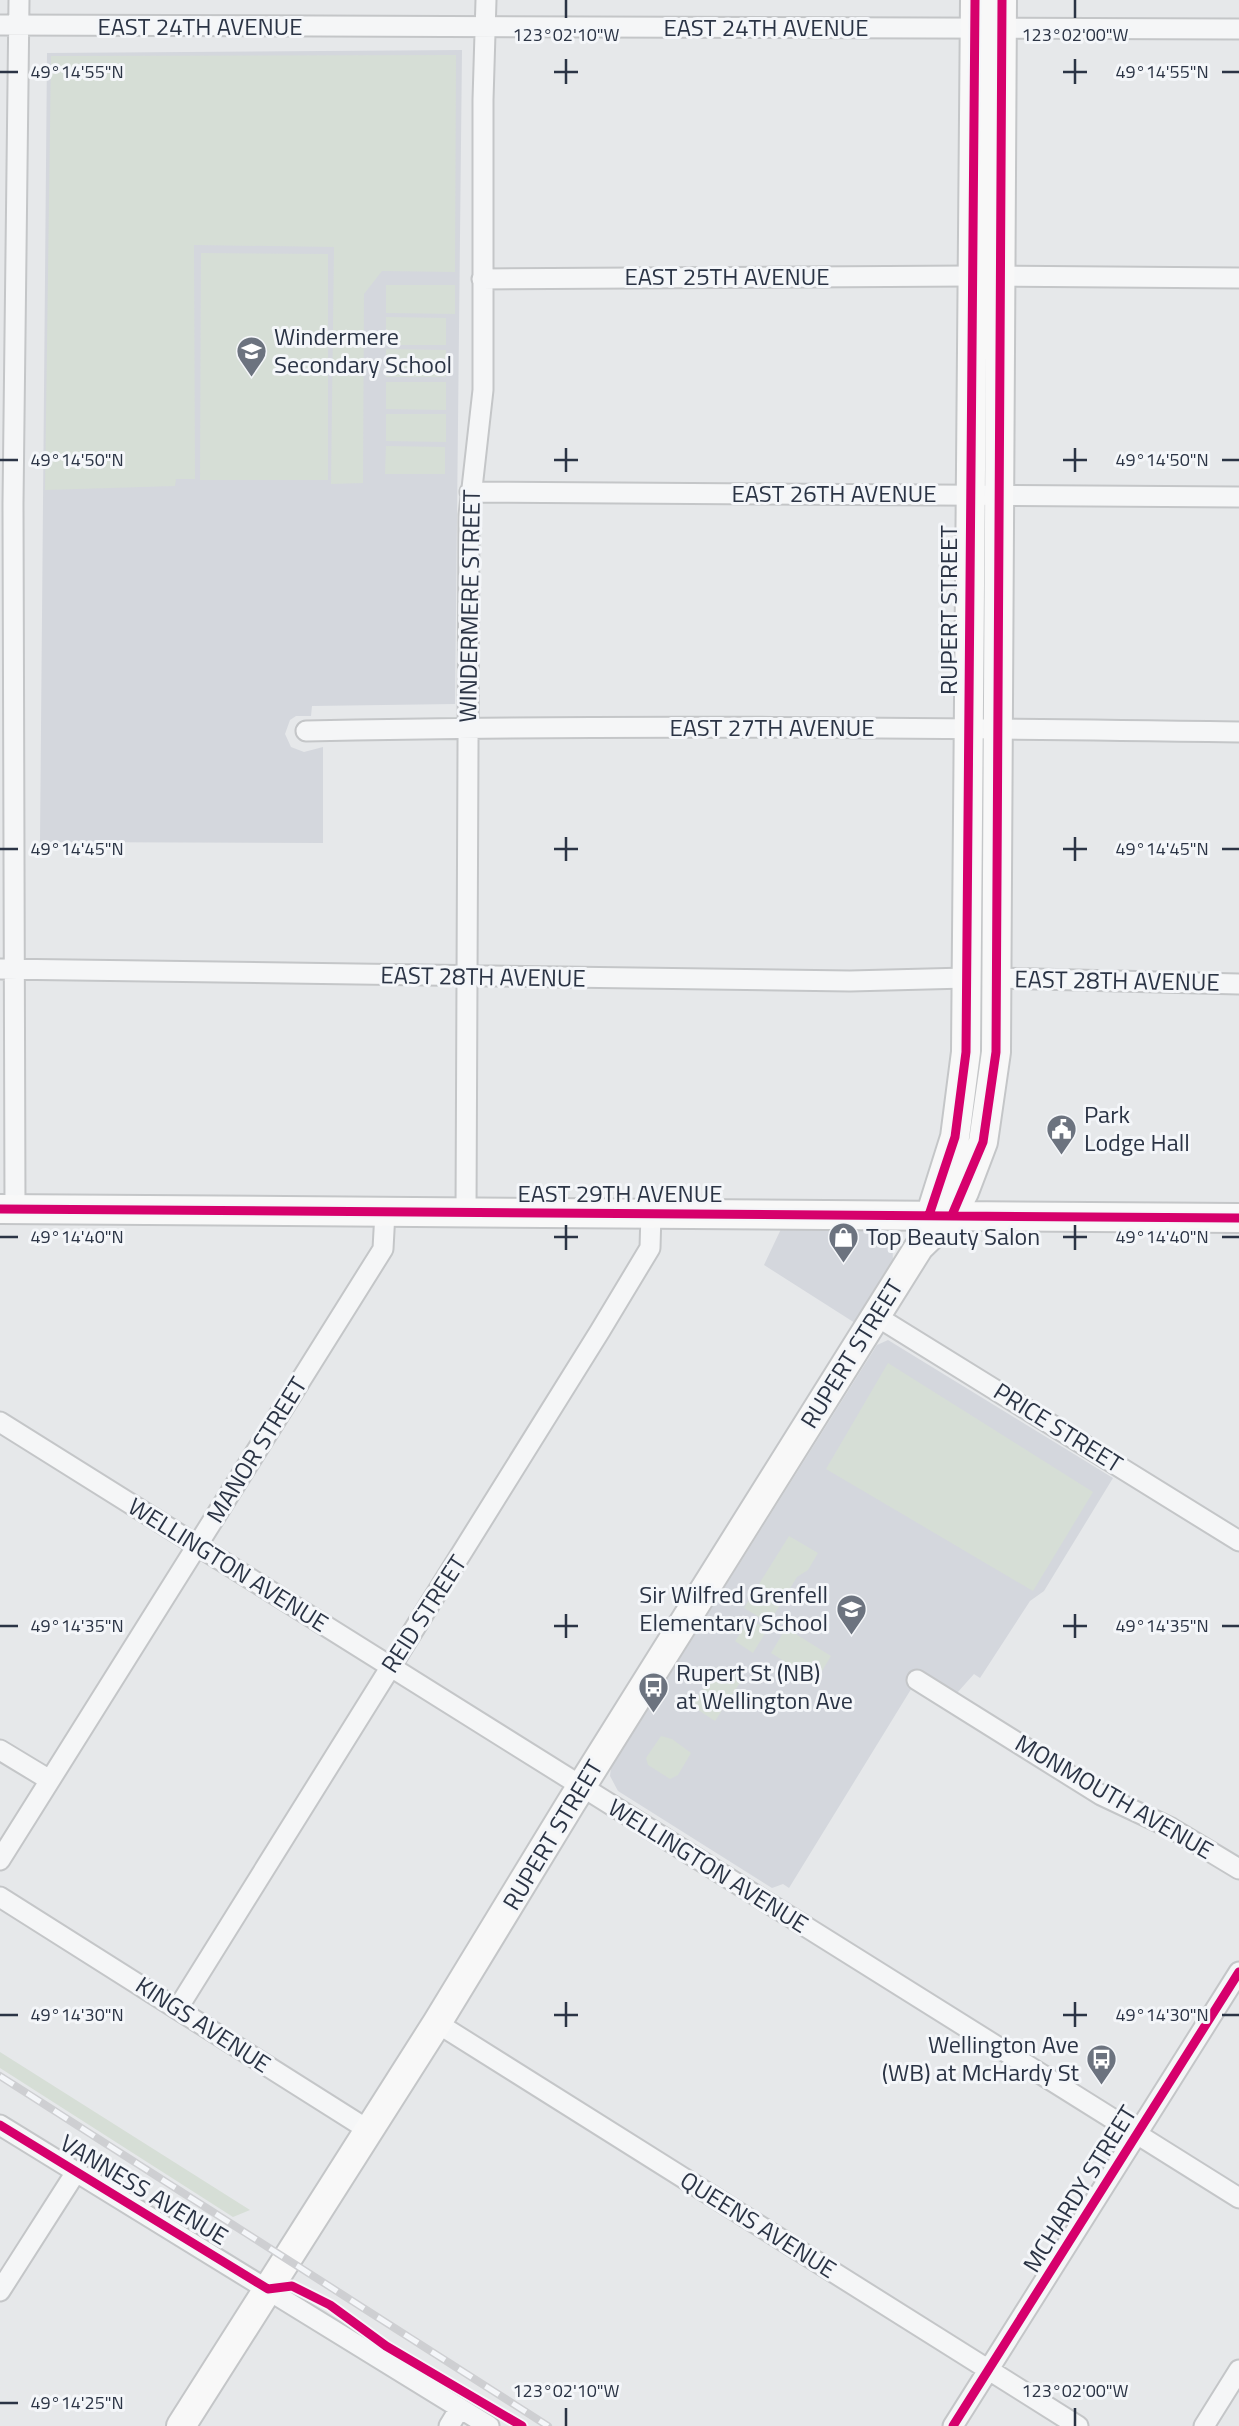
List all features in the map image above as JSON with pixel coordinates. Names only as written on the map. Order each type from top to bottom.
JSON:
[{"type":"street","points":[[8,1209],[7,504],[10,25],[19,0]]},
{"type":"street","name":"WINDERMERE STREET","points":[[466,1212],[470,492],[483,390],[486,0]]},
{"type":"street","name":"EAST 24TH AVENUE","points":[[10,25],[486,29],[988,14],[1239,29]]},
{"type":"street","name":"RUPERT STREET","points":[[940,1215],[967,1052],[971,276],[988,14]]},
{"type":"street","name":"RUPERT STREET","points":[[181,2426],[438,2023],[581,1787],[940,1215],[983,1142],[996,1052],[1001,494],[1001,276],[988,14]]},
{"type":"street","name":"EAST 25TH AVENUE","points":[[482,279],[971,276]]},
{"type":"street","points":[[1001,276],[1239,278]]},
{"type":"street","name":"EAST 26TH AVENUE","points":[[470,492],[1239,497]]},
{"type":"street","name":"EAST 27TH AVENUE","points":[[306,731],[467,727],[998,728],[1239,732]]},
{"type":"street","name":"EAST 28TH AVENUE","points":[[8,969],[850,981],[966,978]]},
{"type":"street","name":"EAST 28TH AVENUE","points":[[996,978],[1239,984]]},
{"type":"street","name":"EAST 29TH AVENUE","points":[[8,1209],[1239,1218]]},
{"type":"street","name":"MANOR STREET","points":[[0,1860],[48,1779],[383,1249],[385,1212]]},
{"type":"street","name":"REID STREET","points":[[178,2008],[390,1666],[451,1573],[650,1248],[651,1213]]},
{"type":"street","name":"PRICE STREET","points":[[876,1315],[1239,1541]]},
{"type":"street","name":"WELLINGTON AVENUE","points":[[0,1422],[1239,2198]]},
{"type":"street","name":"MONMOUTH AVENUE","points":[[917,1680],[1101,1795],[1171,1828],[1239,1869]]},
{"type":"street","points":[[0,1750],[48,1779]]},
{"type":"street","name":"KINGS AVENUE","points":[[0,1897],[370,2131]]},
{"type":"street","name":"MCHARDY STREET","points":[[953,2426],[1239,1972]]},
{"type":"street","name":"QUEENS AVENUE","points":[[438,2023],[1078,2426]]},
{"type":"street","name":"VANNESS AVENUE","points":[[0,2125],[489,2426]]},
{"type":"street","points":[[0,2291],[76,2172]]},
{"type":"street","points":[[1204,2426],[1239,2370]]},
{"type":"street","points":[[449,2426],[460,2408]]},
{"type":"shaded area","name":"Windermere Secondary School","points":[[462,50],[455,704],[312,706],[311,716],[296,716],[290,720],[285,734],[291,747],[304,752],[323,747],[323,843],[40,842],[47,53]]},
{"type":"shaded area","points":[[456,55],[455,272],[382,271],[364,294],[363,483],[331,484],[334,247],[194,245],[195,479],[176,479],[175,486],[45,490],[51,56]]},
{"type":"shaded area","points":[[201,253],[328,254],[328,480],[200,480]]},
{"type":"shaded area","points":[[386,285],[455,285],[455,314],[386,313]]},
{"type":"shaded area","points":[[386,317],[446,318],[446,345],[386,345]]},
{"type":"shaded area","points":[[386,349],[446,350],[446,377],[386,377]]},
{"type":"shaded area","points":[[386,382],[446,382],[446,410],[386,409]]},
{"type":"shaded area","points":[[386,414],[446,414],[446,442],[386,441]]},
{"type":"shaded area","points":[[386,446],[445,447],[445,474],[385,474]]},
{"type":"shaded area","points":[[781,1229],[875,1230],[892,1239],[893,1261],[855,1323],[764,1265]]},
{"type":"shaded area","name":"Sir Wilfred Grenfell Elementary School","points":[[888,1340],[1113,1478],[1044,1591],[1030,1601],[980,1678],[974,1674],[957,1693],[913,1686],[789,1888],[783,1884],[772,1888],[618,1791],[610,1776],[611,1768],[877,1345]]},
{"type":"shaded area","points":[[888,1363],[1093,1492],[1033,1591],[826,1469]]},
{"type":"shaded area","points":[[789,1536],[818,1553],[808,1570],[797,1577],[769,1623],[744,1608]]},
{"type":"shaded area","points":[[750,1619],[767,1630],[753,1653],[735,1641]]},
{"type":"shaded area","points":[[786,1628],[831,1656],[816,1681],[771,1653]]},
{"type":"shaded area","points":[[718,1666],[741,1681],[715,1721],[692,1706]]},
{"type":"shaded area","points":[[661,1736],[672,1739],[691,1753],[678,1775],[670,1779],[648,1765],[646,1758]]},
{"type":"shaded area","points":[[0,2052],[250,2210],[233,2217],[0,2068]]},
{"type":"railway","points":[[0,2076],[548,2426]]},
{"type":"cycle path","points":[[929,1215],[955,1137],[966,1052],[975,0]]},
{"type":"cycle path","points":[[952,1215],[983,1142],[996,1052],[1002,0]]},
{"type":"cycle path","points":[[0,1209],[1239,1218]]},
{"type":"cycle path","points":[[953,2426],[1239,1972]]},
{"type":"cycle path","points":[[0,2125],[268,2289],[292,2286],[330,2305],[386,2346],[522,2426]]},
{"type":"place","name":"Windermere Secondary School","points":[[251,378]]},
{"type":"place","name":"Park Lodge Hall","points":[[1061,1156]]},
{"type":"place","name":"Top Beauty Salon","points":[[843,1264]]},
{"type":"place","name":"Sir Wilfred Grenfell Elementary School","points":[[851,1636]]},
{"type":"place","name":"Rupert St (NB) at Wellington Ave","points":[[653,1714]]},
{"type":"place","name":"Wellington Ave (WB) at McHardy St","points":[[1102,2086]]}]
